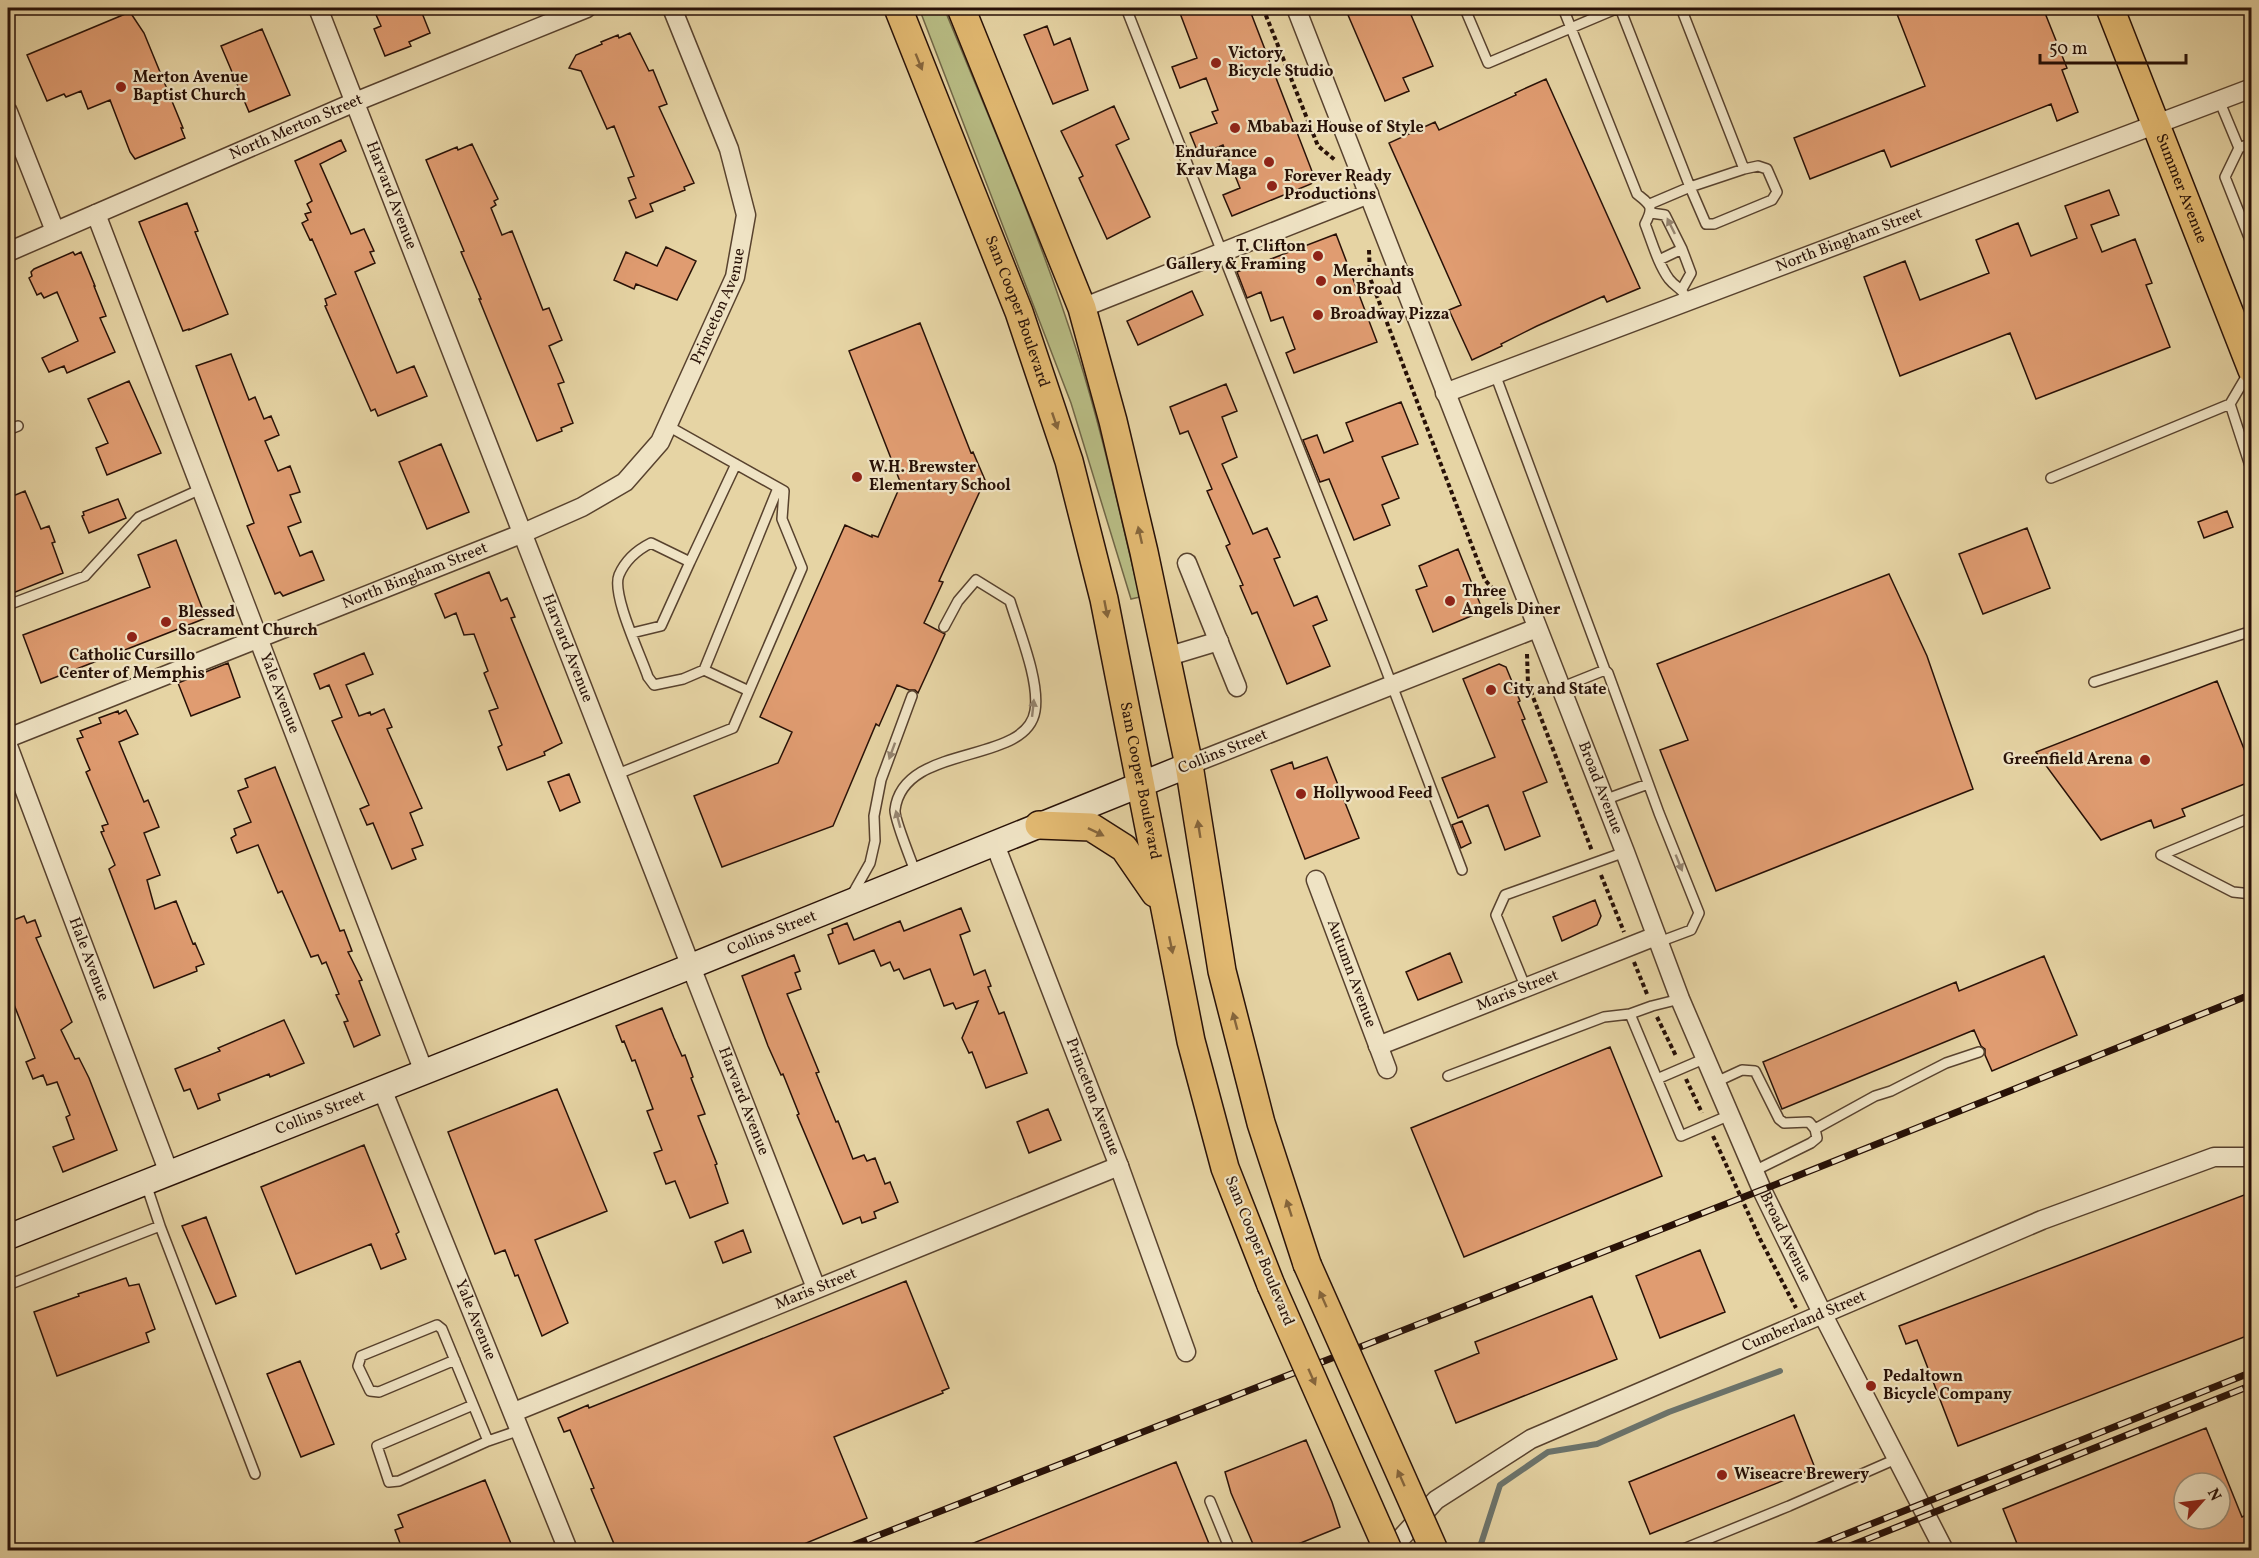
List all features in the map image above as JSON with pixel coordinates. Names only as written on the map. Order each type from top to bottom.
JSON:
[{"type":"main road","name":"Sam Cooper Boulevard","points":[[898,8],[1019,312],[1069,461],[1104,599],[1191,1041],[1225,1168],[1271,1285],[1389,1551]]},
{"type":"main road","points":[[961,8],[1082,308],[1113,421],[1144,552],[1189,765],[1222,971],[1261,1123],[1307,1264],[1434,1551]]},
{"type":"main road","name":"Summer Avenue","points":[[2110,8],[2251,369]]},
{"type":"main road","points":[[1039,825],[1091,827],[1125,848],[1152,886],[1163,907]]},
{"type":"street","name":"Harvard Avenue","points":[[318,8],[816,1288]]},
{"type":"street","name":"North Merton Street","points":[[8,252],[355,102],[586,8]]},
{"type":"street","name":"Princeton Avenue","points":[[521,534],[582,507],[625,482],[660,442],[735,277],[746,214],[729,149],[672,8]]},
{"type":"street","name":"Broad Avenue","points":[[1296,8],[1445,393],[1529,631],[1560,688],[1680,999],[1754,1171],[1823,1315],[1944,1551]]},
{"type":"street","name":"North Bingham Street","points":[[1445,393],[1685,295],[2252,88]]},
{"type":"street","points":[[8,112],[55,231]]},
{"type":"street","points":[[1082,308],[1369,194]]},
{"type":"street","name":"Yale Avenue","points":[[96,214],[424,1072]]},
{"type":"street","name":"North Bingham Street","points":[[8,738],[521,534]]},
{"type":"street","points":[[1187,562],[1237,687]]},
{"type":"street","name":"Collins Street","points":[[8,1237],[690,967],[994,842],[1529,631]]},
{"type":"street","points":[[1166,657],[1219,641]]},
{"type":"street","name":"Hale Avenue","points":[[8,746],[170,1173]]},
{"type":"street","name":"Princeton Avenue","points":[[994,842],[1119,1167],[1186,1352]]},
{"type":"street","name":"Autumn Avenue","points":[[1316,880],[1387,1069]]},
{"type":"street","name":"Maris Street","points":[[1378,1046],[1525,986],[1629,947],[1657,939]]},
{"type":"street","name":"Yale Avenue","points":[[382,1089],[514,1412],[568,1551]]},
{"type":"street","name":"Cumberland Street","points":[[1389,1551],[1436,1500],[1531,1439],[2042,1220],[2214,1157],[2252,1157]]},
{"type":"street","name":"Maris Street","points":[[514,1412],[1119,1167]]},
{"type":"lane","points":[[1126,8],[1392,685],[1462,870]]},
{"type":"lane","points":[[1468,8],[1465,9],[1488,63],[1571,27],[1619,8],[1690,187],[1706,224],[1714,224],[1772,200],[1777,192],[1767,169],[1758,166],[1744,169],[1690,187],[1650,209],[1645,224],[1659,260],[1670,280],[1685,295],[1691,273],[1682,249],[1665,215],[1650,209],[1637,194],[1571,27],[1563,8]]},
{"type":"lane","points":[[1681,8],[1744,169]]},
{"type":"lane","points":[[2219,100],[2239,148]]},
{"type":"lane","points":[[2252,143],[2239,148],[2225,177],[2252,245]]},
{"type":"lane","points":[[1659,260],[1682,249]]},
{"type":"lane","points":[[2051,478],[2230,404],[2251,369]]},
{"type":"lane","points":[[1495,374],[1590,636],[1608,674],[1699,913],[1691,930],[1657,939]]},
{"type":"lane","points":[[2230,404],[2252,472]]},
{"type":"lane","points":[[8,430],[18,426]]},
{"type":"lane","points":[[615,775],[733,728],[802,568],[782,519],[784,491],[668,426]]},
{"type":"lane","points":[[632,633],[661,626],[736,464]]},
{"type":"lane","points":[[690,561],[651,543],[636,551],[618,577],[617,595],[648,676],[654,685],[683,679],[704,670],[778,488]]},
{"type":"lane","points":[[8,605],[85,576],[139,517],[201,489]]},
{"type":"lane","points":[[916,874],[895,811],[905,782],[929,768],[1014,739],[1030,724],[1035,711],[1033,678],[1010,601],[976,580],[958,601],[944,627]]},
{"type":"lane","points":[[2094,682],[2252,631]]},
{"type":"lane","points":[[704,670],[749,691]]},
{"type":"lane","points":[[1560,688],[1605,670]]},
{"type":"lane","points":[[847,903],[870,863],[875,841],[874,816],[881,780],[912,696]]},
{"type":"lane","points":[[1604,800],[1648,784]]},
{"type":"lane","points":[[2252,817],[2161,855],[2233,892],[2252,894]]},
{"type":"lane","points":[[1525,986],[1496,915],[1505,895],[1625,852]]},
{"type":"lane","points":[[1448,1076],[1604,1017],[1630,1014],[1680,999]]},
{"type":"lane","points":[[1630,1014],[1681,1136],[1730,1115]]},
{"type":"lane","points":[[1815,1129],[1875,1096],[1892,1091],[1946,1063],[1979,1052]]},
{"type":"lane","points":[[1657,1079],[1706,1059]]},
{"type":"lane","points":[[1716,1082],[1742,1070],[1755,1071],[1779,1119],[1784,1123],[1809,1122],[1815,1129],[1817,1138],[1811,1143],[1754,1171]]},
{"type":"lane","points":[[145,1182],[255,1474]]},
{"type":"lane","points":[[8,1286],[160,1226]]},
{"type":"lane","points":[[455,1360],[379,1392],[370,1391],[358,1366],[361,1356],[437,1325],[442,1329],[455,1360],[488,1441]]},
{"type":"lane","points":[[473,1405],[376,1446],[389,1482],[399,1480],[488,1441],[520,1430]]},
{"type":"lane","points":[[1681,1551],[1896,1459]]},
{"type":"lane","points":[[1210,1501],[1230,1551]]},
{"type":"path","points":[[1431,437],[1485,580],[1529,631],[1528,684],[1629,947]]},
{"type":"green space","points":[[919,8],[944,8],[1032,223],[1064,311],[1087,385],[1140,597],[1131,599],[1071,403]]},
{"type":"building","points":[[373,8],[420,8],[430,33],[409,42],[411,46],[385,56],[374,29],[381,26]]},
{"type":"building","points":[[1178,8],[1249,8],[1315,179],[1311,184],[1232,216],[1223,195],[1240,188],[1223,145],[1199,155],[1190,133],[1217,123],[1212,112],[1218,110],[1206,78],[1180,88],[1172,67],[1197,58]]},
{"type":"building","points":[[1345,8],[1408,8],[1433,66],[1403,78],[1409,91],[1385,101]]},
{"type":"building","points":[[1912,8],[2043,8],[2067,68],[2062,70],[2078,112],[2057,121],[2051,104],[1891,167],[1884,150],[1810,179],[1794,138],[1925,86],[1897,14]]},
{"type":"building","points":[[130,12],[144,33],[185,138],[135,159],[130,152],[110,100],[88,109],[81,91],[66,97],[64,94],[47,101],[27,55]]},
{"type":"building","points":[[1047,26],[1054,45],[1070,38],[1088,90],[1053,104],[1024,35]]},
{"type":"building","points":[[262,29],[290,95],[249,112],[221,46]]},
{"type":"building","points":[[630,33],[649,71],[653,70],[667,104],[659,107],[694,183],[684,187],[685,190],[650,204],[653,211],[636,218],[629,201],[636,198],[628,178],[634,176],[614,126],[607,129],[581,71],[569,68],[576,55],[618,35],[619,38]]},
{"type":"building","points":[[1546,79],[1640,288],[1607,302],[1604,296],[1537,326],[1472,360],[1449,310],[1461,305],[1389,143],[1435,122],[1439,130]]},
{"type":"building","points":[[1114,106],[1129,139],[1116,145],[1150,217],[1107,239],[1079,178],[1083,176],[1061,131]]},
{"type":"building","points":[[341,140],[346,151],[320,164],[351,234],[364,229],[374,251],[370,252],[375,263],[355,272],[397,373],[414,366],[427,396],[378,416],[375,409],[371,411],[325,306],[327,305],[325,299],[336,294],[312,239],[310,240],[302,223],[308,220],[305,214],[311,212],[307,204],[312,201],[295,161]]},
{"type":"building","points":[[472,144],[498,199],[494,201],[496,205],[491,208],[502,235],[512,231],[543,310],[549,308],[562,340],[549,346],[564,382],[558,384],[573,423],[561,428],[562,431],[537,441],[479,299],[481,299],[461,252],[464,251],[426,160],[457,147],[458,150]]},
{"type":"building","points":[[2109,190],[2119,215],[2091,225],[2102,252],[2135,239],[2152,283],[2146,285],[2170,347],[2036,399],[2010,333],[1900,376],[1864,277],[1905,261],[1920,300],[1989,273],[1976,240],[2018,223],[2031,256],[2077,238],[2065,206]]},
{"type":"building","points":[[187,203],[198,231],[195,232],[228,314],[183,331],[139,222]]},
{"type":"building","points":[[1336,234],[1377,342],[1294,373],[1286,353],[1295,349],[1283,317],[1271,321],[1261,292],[1247,298],[1237,272]]},
{"type":"building","points":[[666,247],[696,261],[677,300],[636,284],[634,289],[614,280],[626,252],[657,266]]},
{"type":"building","points":[[73,252],[75,255],[81,252],[106,316],[100,318],[115,352],[67,373],[64,366],[49,372],[42,358],[78,341],[57,292],[44,298],[41,293],[37,295],[29,278],[34,269]]},
{"type":"building","points":[[1192,291],[1203,315],[1138,345],[1127,321]]},
{"type":"building","points":[[920,323],[971,453],[973,452],[985,480],[939,581],[943,582],[924,623],[945,634],[918,693],[897,685],[879,726],[876,724],[833,826],[722,867],[694,796],[778,763],[792,732],[760,717],[845,525],[872,537],[872,535],[878,537],[901,484],[849,351]]},
{"type":"building","points":[[231,354],[249,400],[255,397],[264,419],[271,416],[279,435],[265,441],[278,471],[290,466],[300,492],[290,495],[301,522],[288,527],[300,556],[312,551],[324,580],[283,596],[280,592],[275,594],[247,526],[254,523],[196,366]]},
{"type":"building","points":[[129,381],[161,453],[107,475],[96,448],[108,443],[88,399]]},
{"type":"building","points":[[1226,384],[1237,411],[1222,417],[1237,457],[1222,464],[1253,534],[1267,528],[1280,557],[1274,559],[1294,606],[1317,596],[1327,620],[1313,626],[1330,666],[1287,684],[1257,612],[1252,614],[1240,586],[1243,585],[1226,546],[1230,544],[1207,491],[1212,489],[1188,431],[1180,434],[1170,407]]},
{"type":"building","points":[[1401,402],[1418,444],[1382,457],[1399,498],[1382,505],[1390,525],[1354,540],[1329,479],[1320,482],[1303,440],[1317,435],[1324,453],[1353,441],[1346,423]]},
{"type":"building","points":[[441,444],[469,512],[427,529],[399,462]]},
{"type":"building","points":[[25,491],[41,529],[49,526],[55,542],[52,543],[63,573],[8,595],[8,498]]},
{"type":"building","points":[[118,499],[126,518],[89,533],[82,516],[83,512]]},
{"type":"building","points":[[2227,511],[2233,527],[2204,538],[2198,522]]},
{"type":"building","points":[[2027,528],[2050,588],[1983,614],[1959,554]]},
{"type":"building","points":[[176,540],[206,618],[41,683],[23,635],[150,587],[138,555]]},
{"type":"building","name":"Three Angels Diner","points":[[1458,549],[1483,611],[1433,632],[1416,590],[1427,586],[1419,566]]},
{"type":"building","points":[[489,572],[501,601],[507,598],[515,617],[511,618],[562,743],[544,752],[545,755],[507,770],[498,747],[502,745],[489,711],[498,708],[484,673],[488,671],[474,634],[464,635],[456,613],[445,618],[435,594]]},
{"type":"building","points":[[1889,574],[1927,656],[1973,789],[1716,891],[1660,750],[1688,740],[1657,664]]},
{"type":"building","points":[[364,653],[373,674],[346,685],[359,716],[370,712],[371,715],[384,709],[392,727],[387,729],[422,808],[410,813],[423,845],[412,849],[416,859],[392,869],[373,823],[367,825],[360,809],[369,805],[332,721],[342,717],[329,685],[320,689],[314,674]]},
{"type":"building","points":[[228,663],[240,697],[191,716],[178,683]]},
{"type":"building","points":[[1499,664],[1506,667],[1520,701],[1518,702],[1525,719],[1522,720],[1547,782],[1523,792],[1540,836],[1505,850],[1488,805],[1458,818],[1442,778],[1495,757],[1463,679]]},
{"type":"building","name":"Greenfield Arena","points":[[2217,681],[2252,769],[2252,781],[2182,809],[2185,816],[2154,828],[2151,820],[2101,840],[2036,752]]},
{"type":"building","points":[[126,710],[138,734],[119,742],[144,802],[148,800],[159,827],[144,833],[160,875],[147,880],[155,909],[176,901],[193,944],[195,943],[204,964],[196,967],[197,971],[154,988],[109,869],[115,865],[101,832],[104,831],[102,826],[108,824],[86,772],[90,770],[77,739],[83,737],[80,731],[101,723],[99,718],[118,711],[119,714]]},
{"type":"building","points":[[1327,757],[1359,838],[1305,859],[1271,770],[1292,762],[1294,769]]},
{"type":"building","points":[[275,767],[340,931],[344,930],[352,951],[348,952],[362,980],[359,981],[380,1035],[354,1047],[344,1022],[348,1021],[336,995],[339,994],[326,962],[322,964],[318,955],[311,957],[282,891],[278,893],[258,845],[237,853],[231,838],[236,835],[234,829],[251,822],[238,791],[248,787],[245,779]]},
{"type":"building","points":[[569,774],[580,802],[560,811],[548,782]]},
{"type":"building","points":[[1462,821],[1471,843],[1461,848],[1452,825]]},
{"type":"building","points":[[1595,900],[1601,916],[1597,925],[1562,941],[1553,917]]},
{"type":"building","points":[[961,908],[970,931],[960,935],[974,975],[985,970],[991,986],[988,987],[999,1014],[1004,1012],[1027,1073],[986,1088],[972,1052],[969,1053],[962,1038],[978,1001],[956,1009],[953,1003],[944,1006],[930,969],[904,979],[899,969],[894,971],[890,962],[881,966],[874,950],[839,964],[828,935],[833,933],[832,929],[847,923],[854,940],[900,921],[904,931]]},
{"type":"building","points":[[24,916],[27,923],[35,920],[41,936],[36,938],[72,1022],[61,1030],[75,1059],[79,1058],[89,1078],[117,1150],[63,1172],[53,1147],[74,1139],[66,1117],[70,1115],[57,1082],[47,1085],[43,1075],[33,1079],[26,1062],[35,1058],[11,997],[8,999],[8,922]]},
{"type":"building","points":[[1450,953],[1462,982],[1418,1000],[1406,972]]},
{"type":"building","points":[[794,955],[800,971],[795,973],[801,989],[787,994],[819,1072],[816,1073],[836,1122],[838,1121],[853,1159],[864,1155],[867,1161],[875,1158],[885,1184],[890,1182],[898,1202],[874,1212],[876,1218],[862,1223],[860,1217],[843,1224],[797,1115],[799,1114],[783,1074],[781,1075],[768,1046],[742,976]]},
{"type":"building","points":[[2044,956],[2077,1035],[1992,1071],[1985,1055],[1985,1049],[1981,1046],[1974,1030],[1782,1109],[1763,1062],[1956,982],[1959,991]]},
{"type":"building","points":[[662,1008],[693,1077],[691,1078],[705,1114],[698,1116],[717,1164],[715,1165],[728,1203],[690,1218],[675,1181],[666,1184],[654,1153],[662,1150],[647,1111],[653,1109],[635,1060],[632,1061],[616,1026]]},
{"type":"building","points":[[284,1020],[304,1063],[218,1094],[220,1100],[198,1109],[190,1089],[184,1091],[175,1069],[220,1051],[218,1048]]},
{"type":"building","points":[[1610,1047],[1662,1176],[1464,1257],[1411,1128]]},
{"type":"building","points":[[557,1089],[607,1211],[535,1240],[568,1323],[542,1336],[518,1275],[515,1276],[505,1250],[495,1254],[448,1132]]},
{"type":"building","points":[[1048,1109],[1061,1140],[1029,1153],[1017,1122]]},
{"type":"building","points":[[364,1145],[399,1232],[396,1234],[406,1259],[381,1269],[371,1244],[296,1274],[261,1187]]},
{"type":"building","points":[[2252,1192],[2252,1334],[1958,1446],[1917,1340],[1906,1344],[1899,1326]]},
{"type":"building","points":[[206,1217],[236,1296],[216,1304],[182,1226]]},
{"type":"building","points":[[743,1230],[751,1252],[723,1263],[715,1242]]},
{"type":"building","points":[[1700,1250],[1725,1312],[1660,1338],[1636,1276]]},
{"type":"building","points":[[126,1278],[129,1286],[139,1284],[155,1329],[146,1333],[149,1342],[57,1376],[34,1312]]},
{"type":"building","points":[[906,1281],[949,1388],[942,1391],[943,1393],[834,1437],[867,1518],[787,1551],[617,1551],[570,1430],[564,1432],[558,1418],[588,1405],[589,1408]]},
{"type":"building","points":[[1592,1296],[1617,1359],[1456,1423],[1435,1371],[1479,1353],[1475,1342]]},
{"type":"building","points":[[300,1361],[334,1444],[301,1457],[267,1374]]},
{"type":"building","name":"Wiseacre Brewery","points":[[1794,1415],[1815,1468],[1650,1534],[1629,1482]]},
{"type":"building","points":[[2206,1428],[2223,1471],[2172,1471],[2172,1531],[2232,1531],[2232,1492],[2242,1517],[2252,1512],[2252,1551],[2136,1551],[2134,1546],[2122,1551],[2020,1551],[2003,1509]]},
{"type":"building","points":[[1306,1440],[1340,1527],[1281,1551],[1256,1551],[1231,1493],[1225,1472]]},
{"type":"building","points":[[1176,1462],[1212,1551],[956,1551],[956,1550]]},
{"type":"building","points":[[485,1480],[514,1551],[403,1551],[395,1530],[403,1527],[398,1515]]},
{"type":"waterway","points":[[1479,1550],[1500,1485],[1548,1452],[1597,1444],[1669,1412],[1780,1371]]},
{"type":"railway","points":[[841,1550],[1777,1184],[2252,994]]},
{"type":"railway","points":[[1806,1550],[2252,1372]]},
{"type":"railway","points":[[1840,1550],[2252,1385]]},
{"type":"place","name":"Victory Bicycle Studio","points":[[1216,63]]},
{"type":"place","name":"Merton Avenue Baptist Church","points":[[121,87]]},
{"type":"place","name":"Mbabazi House of Style","points":[[1235,128]]},
{"type":"place","name":"Endurance Krav Maga","points":[[1269,162]]},
{"type":"place","name":"Forever Ready Productions","points":[[1272,186]]},
{"type":"place","name":"T. Clifton Gallery & Framing","points":[[1318,256]]},
{"type":"place","name":"Merchants on Broad","points":[[1321,281]]},
{"type":"place","name":"Broadway Pizza","points":[[1318,315]]},
{"type":"place","name":"W.H. Brewster Elementary School","points":[[857,477]]},
{"type":"place","name":"Three Angels Diner","points":[[1450,601]]},
{"type":"place","name":"Blessed Sacrament Church","points":[[166,622]]},
{"type":"place","name":"Catholic Cursillo Center of Memphis","points":[[132,637]]},
{"type":"place","name":"City and State","points":[[1491,690]]},
{"type":"place","name":"Greenfield Arena","points":[[2145,760]]},
{"type":"place","name":"Hollywood Feed","points":[[1301,794]]},
{"type":"place","name":"Pedaltown Bicycle Company","points":[[1871,1386]]},
{"type":"place","name":"Wiseacre Brewery","points":[[1722,1475]]}]
